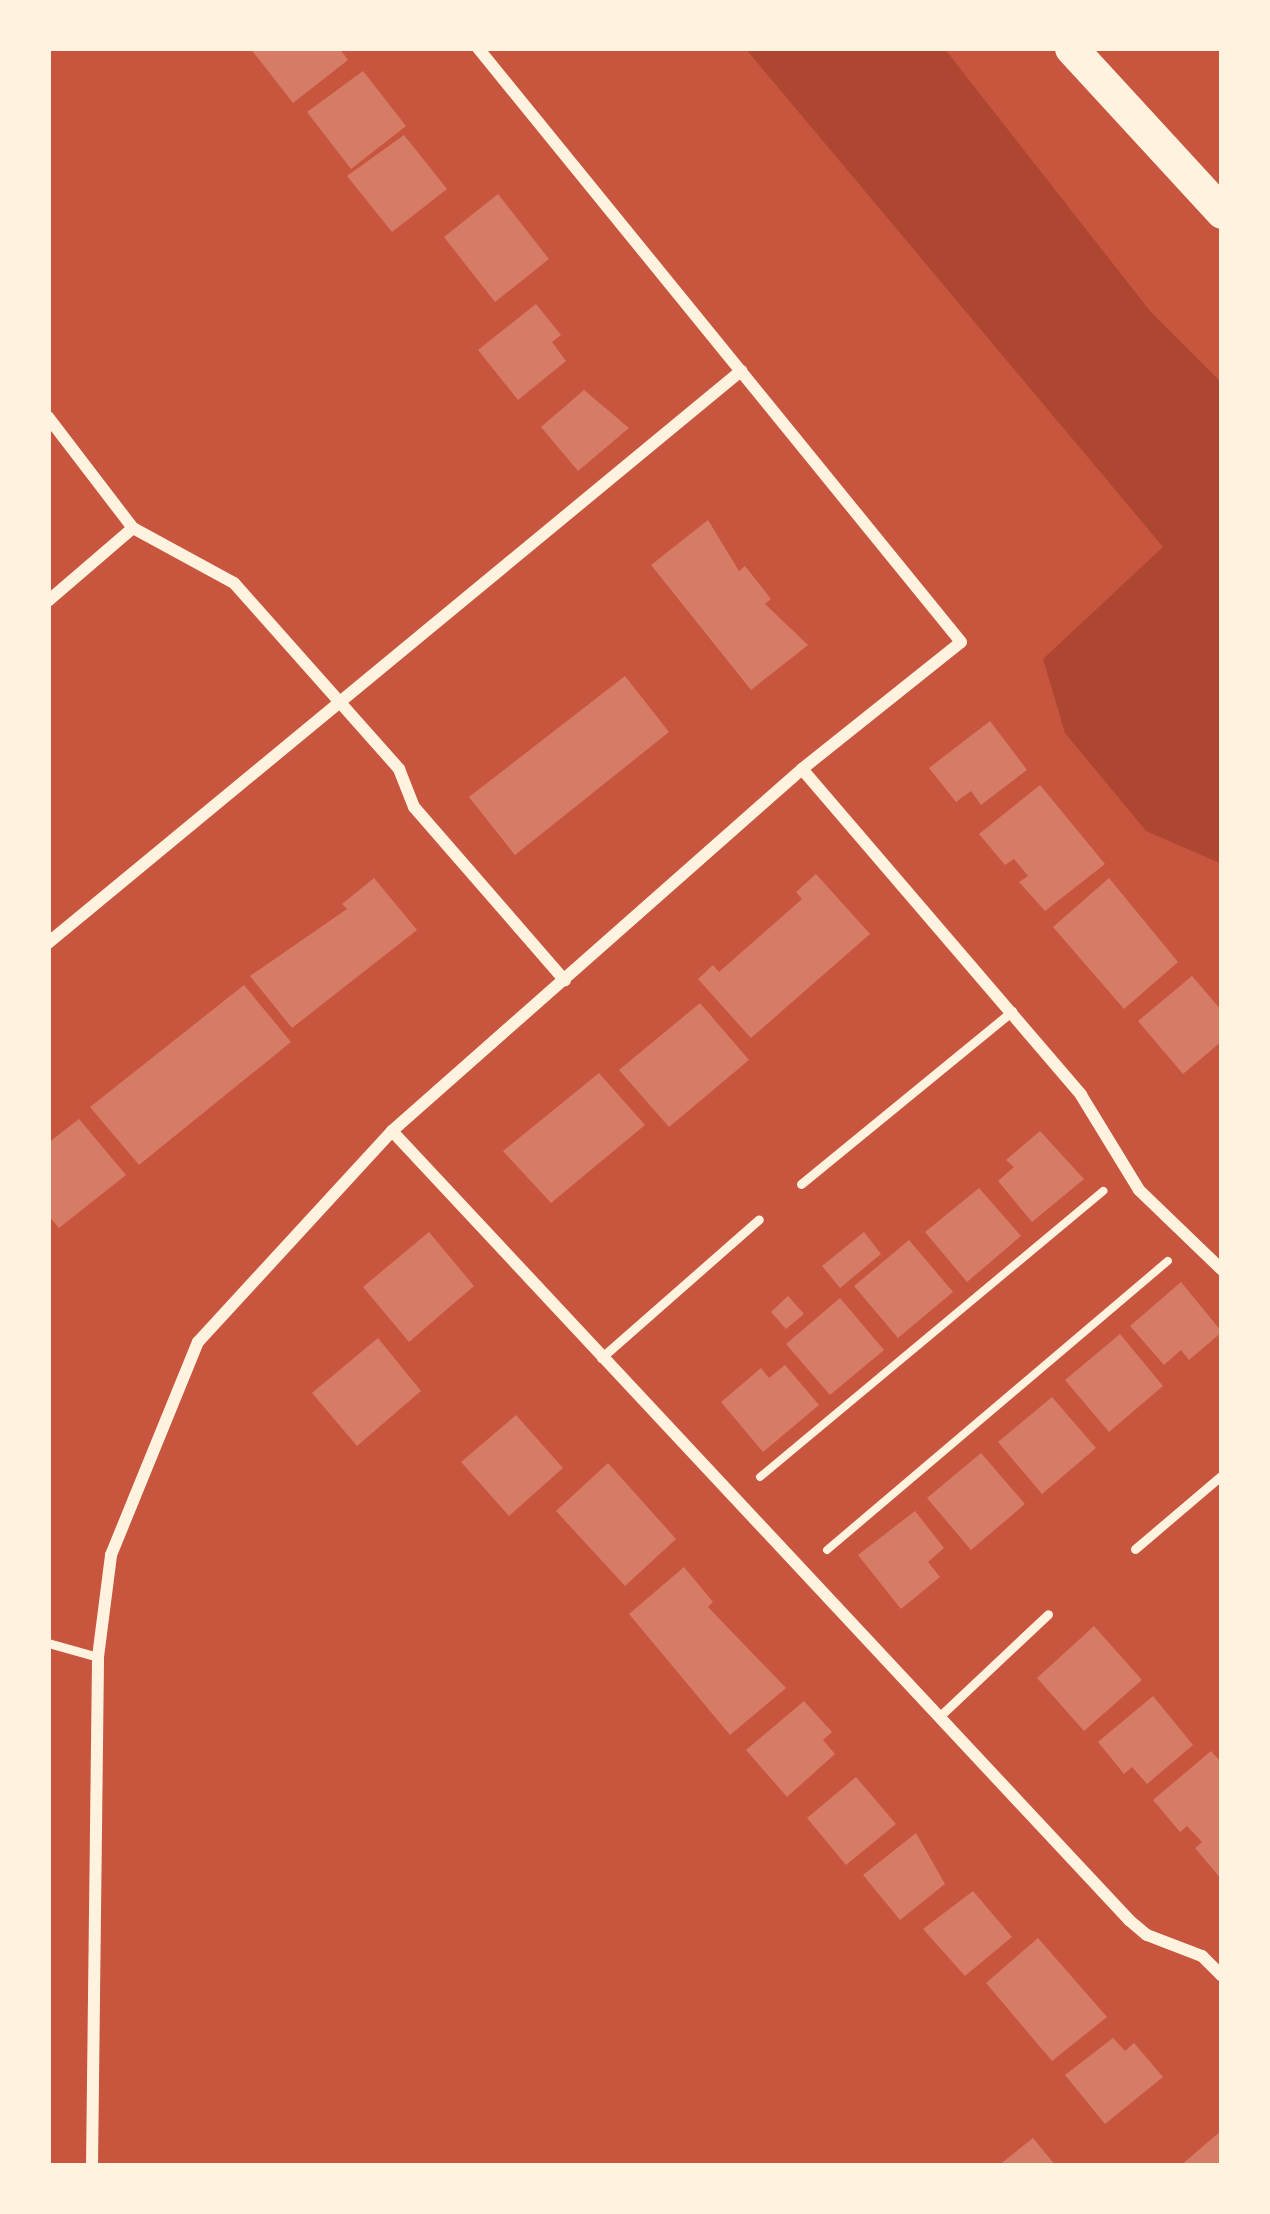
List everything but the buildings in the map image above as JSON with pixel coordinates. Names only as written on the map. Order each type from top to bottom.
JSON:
[{"type":"highway","points":[[1071,48],[1222,212]]},
{"type":"street","points":[[92,2166],[98,1658],[111,1555],[198,1342],[392,1131],[802,769],[961,642],[478,48]]},
{"type":"street","points":[[48,943],[343,707],[741,370]]},
{"type":"street","points":[[48,417],[133,529],[234,583],[399,769],[414,807],[565,981]]},
{"type":"street","points":[[48,601],[133,529]]},
{"type":"street","points":[[802,769],[1082,1094],[1127,1171],[1222,1270]]},
{"type":"street","points":[[392,1131],[600,1359],[1129,1920],[1147,1935],[1202,1956],[1222,1976]]},
{"type":"lane","points":[[801,1184],[1012,1011]]},
{"type":"lane","points":[[600,1359],[759,1219]]},
{"type":"lane","points":[[1135,1549],[1222,1475]]},
{"type":"lane","points":[[940,1715],[1048,1614]]},
{"type":"lane","points":[[48,1643],[98,1658]]},
{"type":"path","points":[[732,1500],[1127,1171]]},
{"type":"path","points":[[800,1573],[1192,1241]]},
{"type":"shaded area","points":[[745,48],[944,48],[1150,311],[1222,383],[1222,864],[1146,831],[1065,733],[1043,659],[1163,547]]}]
